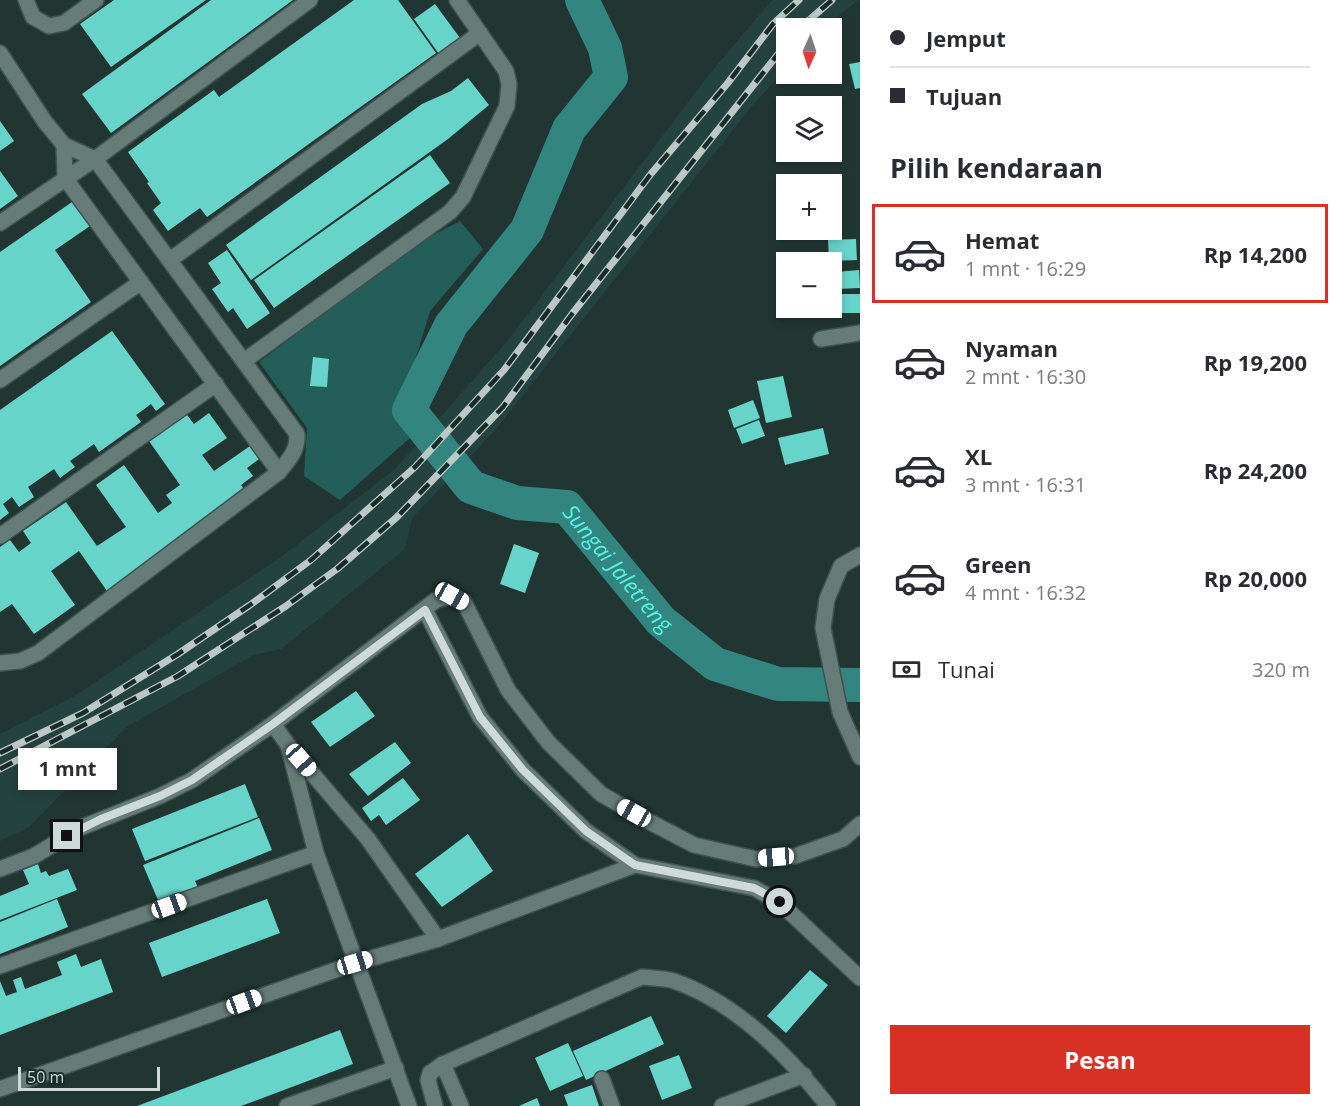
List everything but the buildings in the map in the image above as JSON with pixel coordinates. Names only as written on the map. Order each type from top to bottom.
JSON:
[{"type":"street","points":[[26,0],[33,16],[49,26],[64,23],[96,0]]},
{"type":"street","points":[[0,223],[94,159],[310,0]]},
{"type":"street","points":[[244,361],[450,212],[463,197],[507,106],[509,84],[506,71],[458,0]]},
{"type":"street","points":[[170,260],[480,33]]},
{"type":"street","points":[[0,53],[45,122],[64,145],[94,159],[297,434],[295,452],[279,472],[38,652],[20,661],[0,663]]},
{"type":"street","points":[[64,145],[65,178],[279,472]]},
{"type":"street","points":[[0,380],[141,282]]},
{"type":"street","points":[[821,339],[860,333]]},
{"type":"street","points":[[0,536],[216,384]]},
{"type":"street","points":[[860,555],[842,566],[827,599],[823,628],[826,653],[840,712],[860,757]]},
{"type":"street","points":[[0,869],[34,856],[80,828],[160,796],[192,780],[273,724],[436,600],[452,596],[464,602],[508,690],[548,742],[601,794],[694,845],[756,859],[795,856],[843,839],[860,824]]},
{"type":"street","points":[[425,610],[480,717],[516,761],[586,831],[635,865],[754,888],[780,902],[860,978]]},
{"type":"street","points":[[273,724],[288,745],[368,839],[438,939]]},
{"type":"street","points":[[288,745],[316,853],[410,1106]]},
{"type":"street","points":[[0,966],[316,853]]},
{"type":"street","points":[[0,1089],[355,963],[438,939],[635,865]]},
{"type":"street","points":[[435,1106],[428,1080],[430,1073],[443,1064],[642,977],[672,981],[717,1002],[748,1024],[804,1076],[828,1106]]},
{"type":"street","points":[[443,1064],[461,1106]]},
{"type":"street","points":[[287,1106],[396,1068]]},
{"type":"street","points":[[722,1106],[804,1076]]},
{"type":"street","points":[[602,1079],[612,1106]]},
{"type":"shaded area","points":[[772,0],[858,0],[836,18],[776,18],[776,80],[752,106],[497,428],[413,517],[404,550],[281,649],[254,655],[128,726],[29,827],[0,841],[0,734],[76,695],[277,560],[395,469],[508,340],[711,72]]},
{"type":"shaded area","points":[[460,221],[483,249],[430,311],[401,407],[411,437],[340,500],[304,476],[307,428],[259,362],[418,243]]},
{"type":"waterway","name":"Sungai Jaletreng","points":[[582,0],[605,48],[611,77],[569,129],[527,230],[451,325],[409,410],[471,487],[517,503],[567,507],[661,621],[715,664],[778,684],[860,685]]},
{"type":"railway","points":[[0,753],[83,713],[178,654],[250,605],[311,560],[415,467],[504,370],[650,175],[727,84],[773,24],[799,0]]},
{"type":"railway","points":[[811,18],[832,0]]},
{"type":"railway","points":[[0,769],[178,676],[286,606],[337,569],[397,517],[503,407],[572,314],[776,57]]},
{"type":"route","points":[[67,836],[80,828],[160,796],[192,780],[273,724],[425,610],[480,717],[523,770],[586,831],[635,865],[754,888],[780,902]]}]
